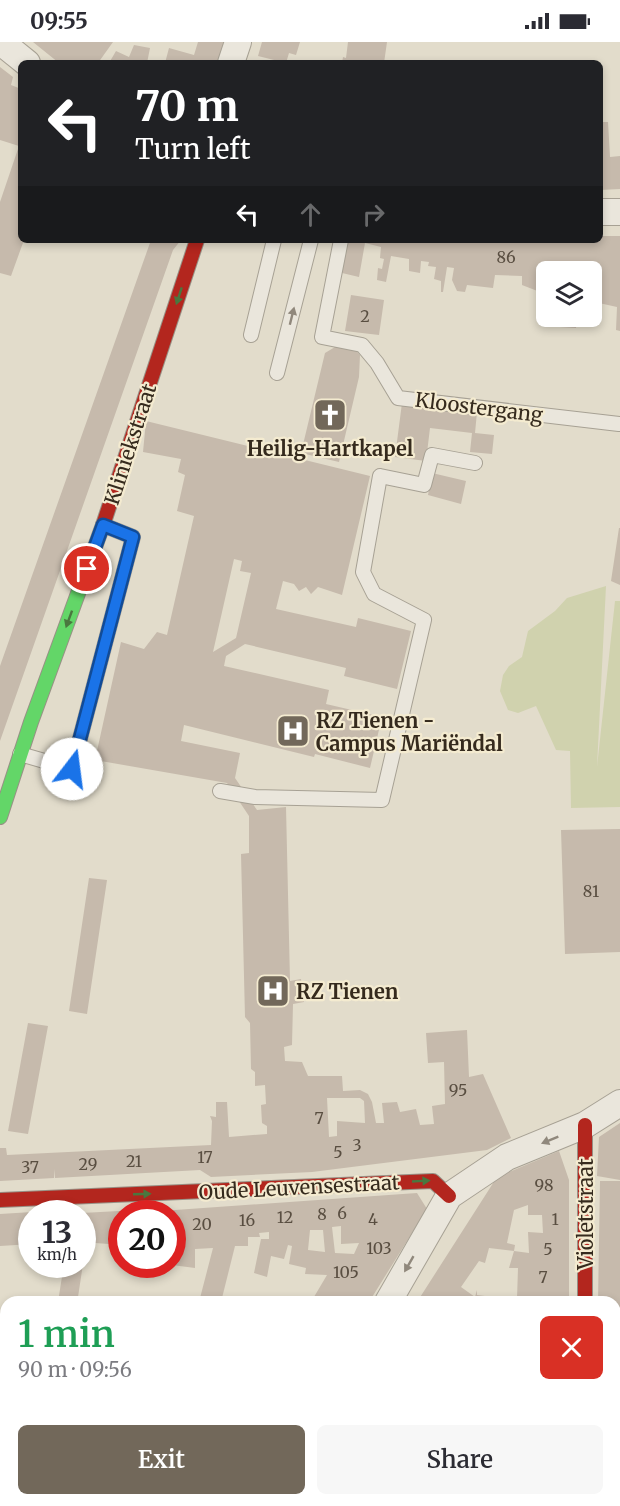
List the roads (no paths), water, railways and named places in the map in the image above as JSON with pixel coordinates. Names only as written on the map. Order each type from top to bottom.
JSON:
[{"type":"street","points":[[1,42],[23,60]]},
{"type":"street","points":[[232,60],[238,42]]},
{"type":"street","points":[[603,212],[620,212]]},
{"type":"street","name":"Kliniekstraat","points":[[0,817],[20,754],[103,525],[196,243]]},
{"type":"street","points":[[391,1296],[449,1196],[507,1157],[585,1125],[620,1103]]},
{"type":"street","name":"Violetstraat","points":[[585,1125],[585,1296]]},
{"type":"street","name":"Oude Leuvensestraat","points":[[0,1200],[433,1181],[449,1196]]},
{"type":"lane","points":[[251,335],[273,243]]},
{"type":"lane","points":[[277,373],[310,243]]},
{"type":"lane","name":"Kloostergang","points":[[340,243],[322,337],[363,345],[398,398],[619,424]]},
{"type":"lane","points":[[220,791],[255,797],[382,800],[424,620],[375,594],[363,572],[380,476],[424,485],[432,455],[475,463]]},
{"type":"lane","points":[[20,754],[72,769],[133,537],[103,525]]},
{"type":"place","name":"Heilig-Hartkapel","points":[[330,415]]},
{"type":"place","name":"RZ Tienen - Campus Mariëndal","points":[[293,731]]},
{"type":"place","name":"RZ Tienen","points":[[273,991]]}]
